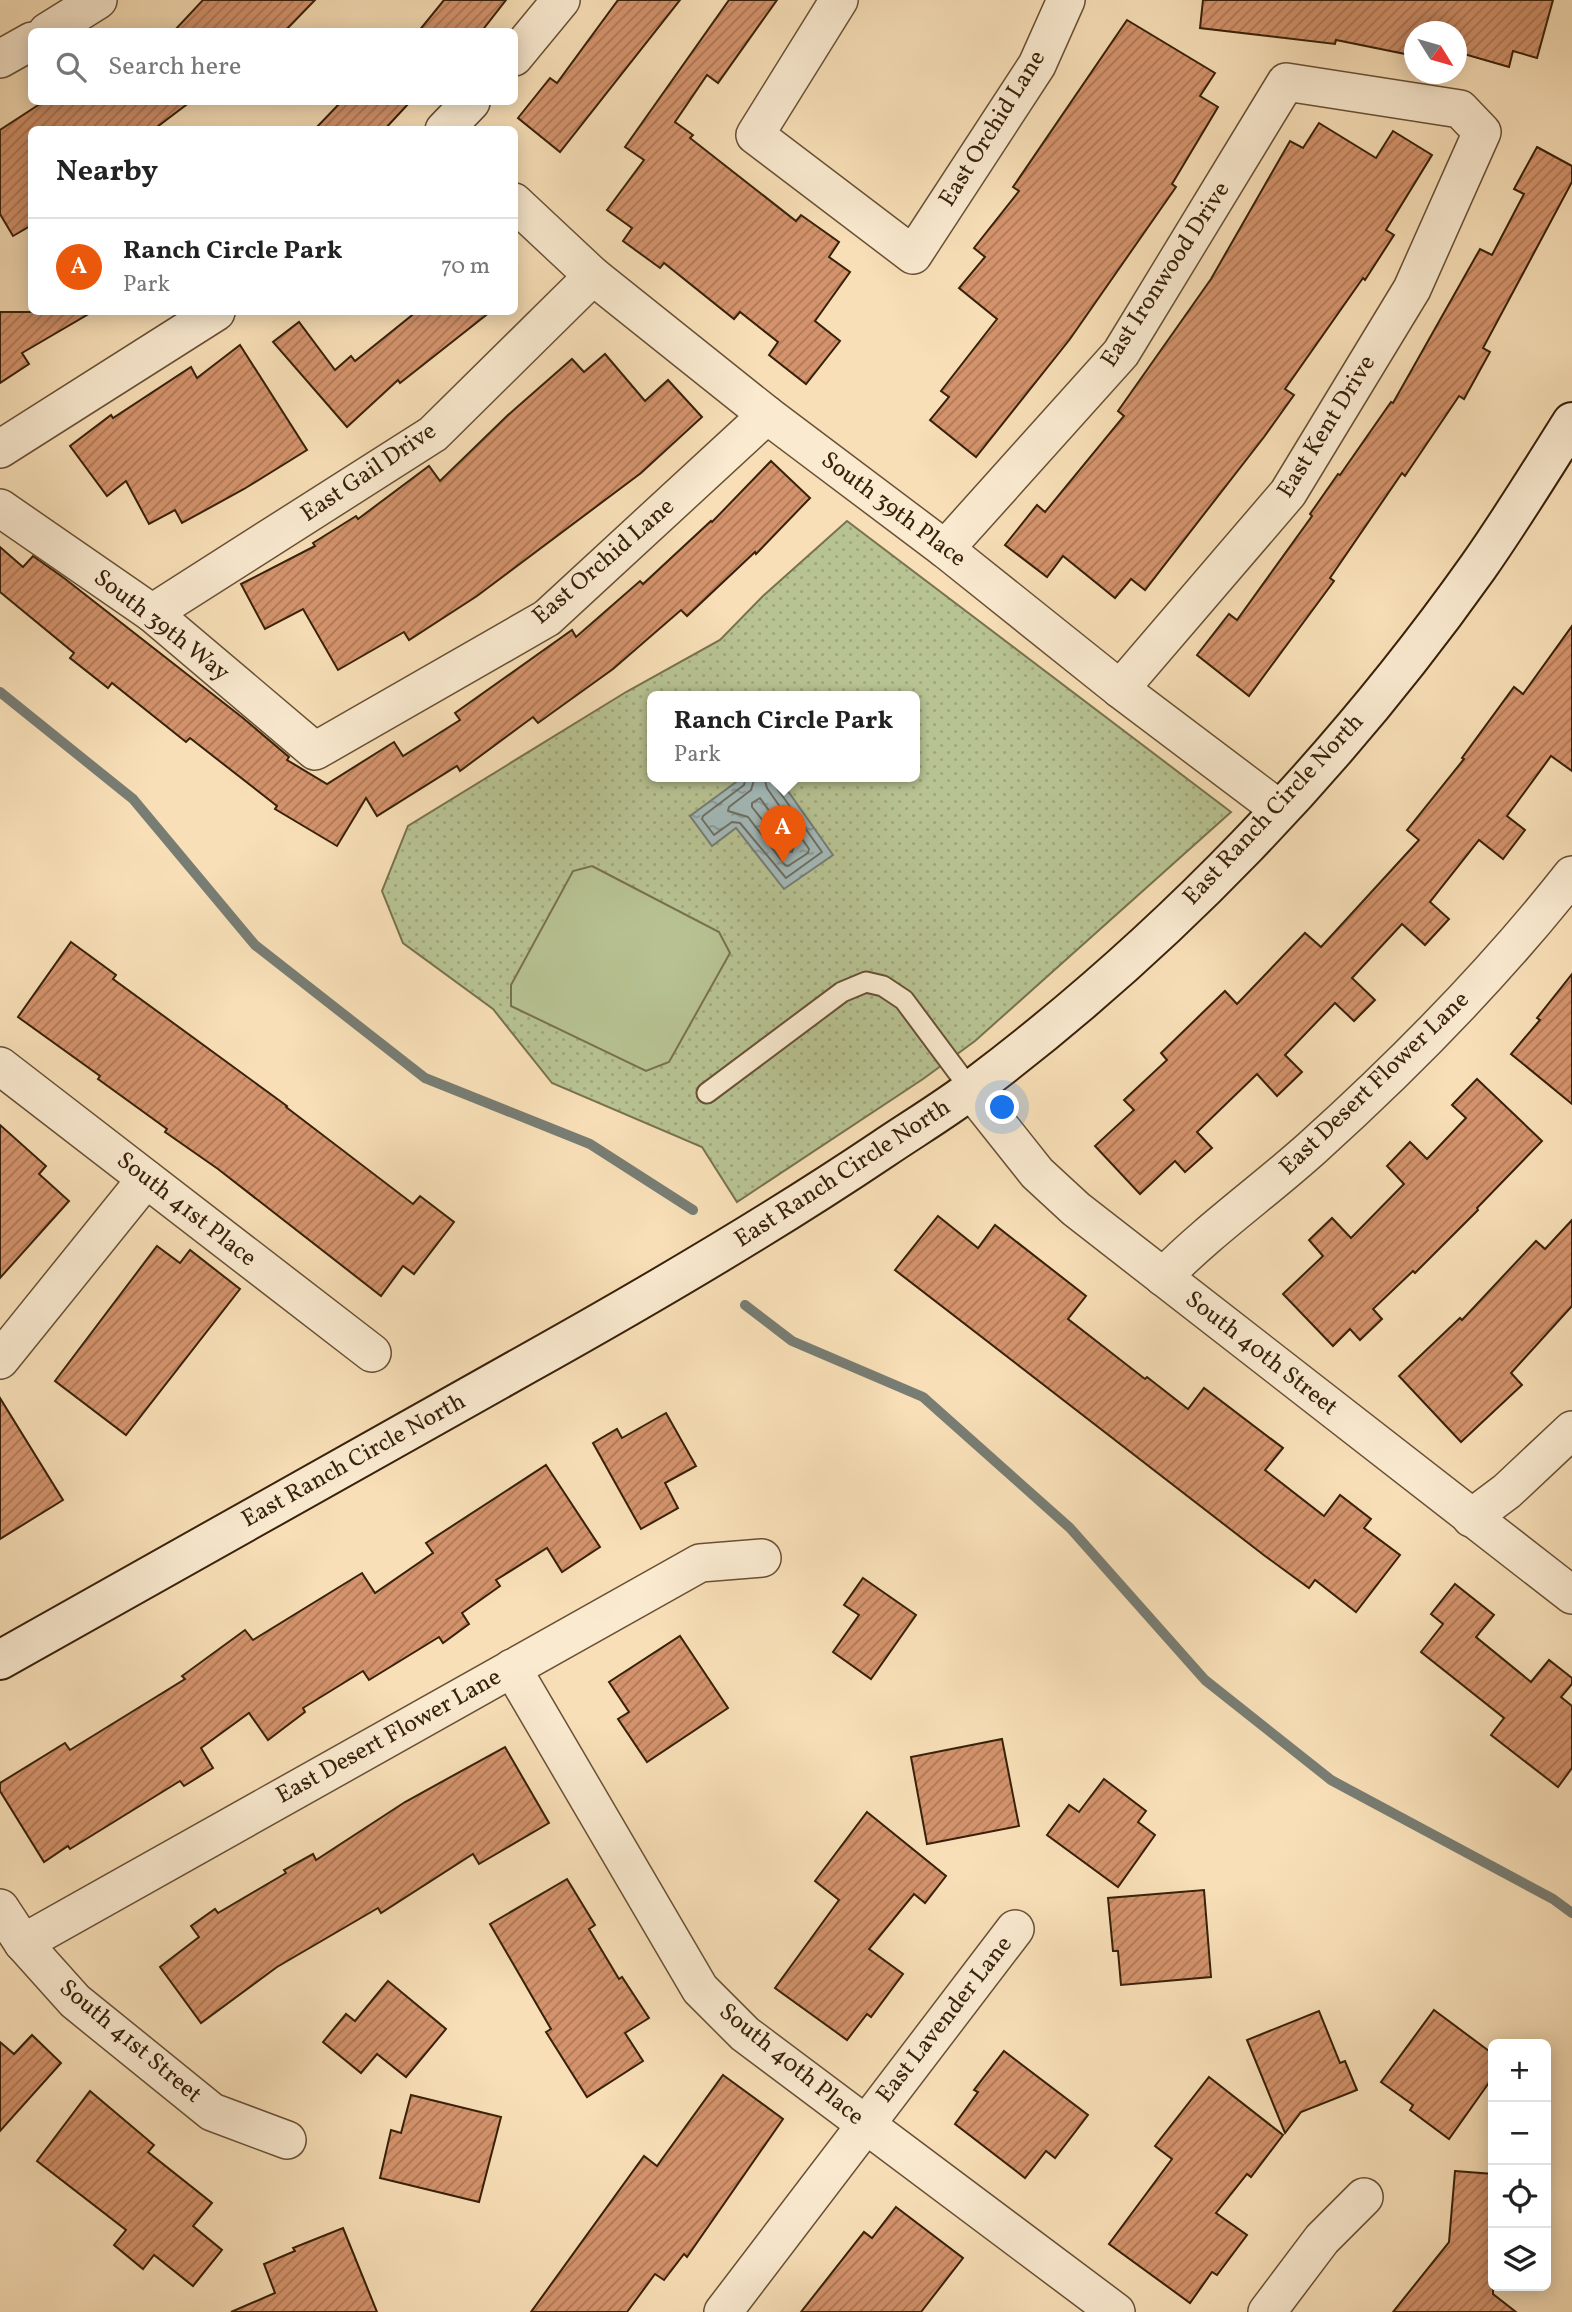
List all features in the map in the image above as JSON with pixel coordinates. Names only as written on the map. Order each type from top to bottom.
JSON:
[{"type":"street","points":[[53,28],[98,0]]},
{"type":"street","points":[[518,52],[561,0]]},
{"type":"street","name":"East Orchid Lane","points":[[839,0],[755,135],[913,255],[1037,65],[1066,0]]},
{"type":"street","points":[[0,59],[28,43]]},
{"type":"street","name":"East Kent Drive","points":[[1120,689],[1288,493],[1412,289],[1482,132],[1460,110],[1286,82]]},
{"type":"street","name":"East Ironwood Drive","points":[[945,550],[1121,353],[1286,82]]},
{"type":"street","points":[[448,126],[468,105]]},
{"type":"street","name":"South 39th Place","points":[[518,206],[593,276],[768,415],[1279,809]]},
{"type":"street","name":"East Gail Drive","points":[[152,614],[433,434],[593,276]]},
{"type":"street","points":[[0,449],[211,315]]},
{"type":"street","name":"East Orchid Lane","points":[[315,751],[547,618],[768,415]]},
{"type":"street","name":"East Ranch Circle North","points":[[0,1660],[668,1284],[815,1195],[971,1090],[1029,1045],[1144,947],[1198,896],[1279,809],[1407,662],[1478,567],[1572,422]]},
{"type":"street","name":"South 39th Way","points":[[0,508],[152,614],[315,751]]},
{"type":"street","name":"East Desert Flower Lane","points":[[1163,1277],[1191,1249],[1311,1149],[1452,1015],[1572,874]]},
{"type":"street","name":"South 41st Place","points":[[0,1066],[372,1353]]},
{"type":"street","name":"South 40th Street","points":[[971,1090],[1037,1173],[1076,1209],[1572,1595]]},
{"type":"street","points":[[0,1360],[146,1179]]},
{"type":"street","points":[[1471,1518],[1507,1491],[1572,1430]]},
{"type":"street","name":"East Desert Flower Lane","points":[[23,1943],[700,1563],[762,1558]]},
{"type":"street","name":"South 40th Place","points":[[512,1668],[700,1989],[745,2034],[1116,2312]]},
{"type":"street","name":"South 41st Street","points":[[0,1908],[23,1943],[75,2001],[212,2112],[287,2140]]},
{"type":"street","name":"East Lavender Lane","points":[[723,2312],[1015,1929]]},
{"type":"street","points":[[1266,2312],[1322,2239],[1364,2197]]},
{"type":"lane","points":[[707,1093],[842,992],[866,982],[883,986],[904,1000],[971,1090]]},
{"type":"green space","points":[[847,521],[1231,812],[975,1041],[923,1079],[737,1202],[702,1147],[552,1083],[493,1009],[403,943],[382,891],[408,826],[626,692],[720,640],[763,596]]},
{"type":"green space","points":[[592,866],[719,932],[730,953],[669,1062],[646,1071],[511,1006],[511,985],[573,871]]},
{"type":"water","points":[[736,782],[782,782],[833,855],[784,889],[736,828],[712,846],[690,816]]},
{"type":"building","points":[[203,0],[315,0],[288,28],[177,28]]},
{"type":"building","points":[[444,0],[506,0],[484,28],[421,28]]},
{"type":"building","points":[[618,0],[680,0],[560,152],[518,118],[550,78],[557,83]]},
{"type":"building","points":[[729,0],[777,0],[718,83],[707,75],[675,122],[693,135],[690,138],[796,221],[801,215],[839,242],[829,257],[850,272],[815,321],[840,341],[806,384],[769,355],[778,342],[740,312],[734,319],[664,263],[660,268],[623,241],[632,228],[607,210],[644,160],[625,147]]},
{"type":"building","points":[[1203,0],[1553,0],[1537,58],[1513,51],[1509,67],[1467,55],[1467,21],[1404,21],[1404,54],[1336,40],[1335,44],[1200,28]]},
{"type":"building","points":[[1127,20],[1215,73],[1200,96],[1218,107],[1172,184],[1176,187],[1070,339],[976,457],[930,420],[949,397],[941,391],[997,319],[959,288],[985,257],[974,248],[1019,191],[1013,187]]},
{"type":"building","points":[[38,105],[186,105],[158,126],[28,126],[28,227],[13,236],[0,214],[0,130]]},
{"type":"building","points":[[338,105],[407,105],[388,126],[318,126]]},
{"type":"building","points":[[1319,123],[1376,158],[1393,131],[1432,155],[1386,230],[1394,235],[1365,280],[1363,278],[1285,389],[1294,395],[1145,590],[1131,579],[1115,598],[1063,556],[1047,577],[1005,545],[1037,505],[1045,512],[1124,416],[1118,411],[1211,279],[1290,141],[1303,148]]},
{"type":"building","points":[[1537,147],[1572,166],[1572,182],[1483,348],[1490,352],[1464,399],[1459,396],[1405,476],[1402,473],[1330,578],[1334,581],[1249,696],[1197,655],[1229,614],[1237,620],[1312,516],[1310,514],[1338,474],[1340,475],[1391,402],[1393,403],[1480,249],[1492,255],[1524,194],[1514,189]]},
{"type":"building","points":[[0,312],[87,315],[22,353],[29,364],[0,383]]},
{"type":"building","points":[[412,315],[486,315],[400,383],[398,380],[347,427],[273,342],[299,322],[335,370],[351,356],[355,361]]},
{"type":"building","points":[[240,345],[307,450],[182,523],[175,510],[149,524],[126,481],[107,496],[70,446],[111,415],[113,418],[191,367],[197,378]]},
{"type":"building","points":[[605,354],[645,401],[668,380],[702,417],[641,473],[477,596],[409,640],[404,632],[338,670],[303,609],[265,629],[241,584],[315,546],[313,543],[356,516],[358,519],[429,466],[440,481],[508,415],[572,359],[584,372]]},
{"type":"building","points":[[771,461],[810,498],[756,554],[755,552],[687,616],[681,610],[613,669],[538,723],[533,717],[460,771],[457,766],[377,816],[366,798],[337,846],[275,809],[277,806],[190,738],[186,742],[112,683],[108,688],[70,658],[74,653],[0,592],[0,547],[23,567],[33,556],[243,718],[289,757],[287,760],[327,784],[394,742],[403,756],[460,720],[455,713],[572,630],[576,637],[640,581],[643,584],[712,522]]},
{"type":"building","points":[[1572,626],[1572,771],[1551,756],[1507,816],[1525,830],[1503,859],[1479,840],[1430,902],[1449,919],[1425,945],[1402,924],[1352,978],[1375,1000],[1354,1021],[1335,1003],[1285,1055],[1302,1072],[1277,1096],[1257,1074],[1197,1132],[1212,1148],[1185,1172],[1175,1161],[1140,1194],[1095,1146],[1134,1110],[1124,1100],[1167,1060],[1161,1053],[1225,991],[1237,1004],[1305,933],[1321,947],[1419,840],[1407,830],[1464,759],[1462,758],[1514,687],[1523,694]]},
{"type":"building","points":[[71,942],[116,975],[113,979],[287,1106],[413,1204],[420,1196],[454,1222],[414,1274],[403,1266],[381,1296],[218,1169],[165,1132],[167,1129],[98,1079],[100,1076],[18,1017]]},
{"type":"building","points":[[1572,974],[1572,1104],[1511,1054],[1540,1020],[1537,1018]]},
{"type":"building","points":[[1477,1079],[1542,1141],[1415,1273],[1413,1271],[1373,1309],[1382,1319],[1360,1340],[1350,1329],[1333,1346],[1283,1294],[1323,1256],[1309,1240],[1332,1218],[1351,1238],[1404,1184],[1387,1166],[1410,1142],[1427,1159],[1466,1118],[1452,1105]]},
{"type":"building","points":[[0,1125],[46,1166],[39,1174],[69,1201],[0,1278]]},
{"type":"building","points":[[938,1216],[978,1248],[995,1225],[1086,1296],[1068,1319],[1188,1409],[1204,1388],[1283,1448],[1265,1470],[1324,1516],[1340,1495],[1371,1519],[1364,1528],[1400,1555],[1356,1612],[1315,1580],[1309,1588],[1265,1556],[895,1270]]},
{"type":"building","points":[[1572,1220],[1572,1306],[1511,1373],[1522,1385],[1461,1442],[1399,1376],[1460,1318],[1462,1320],[1536,1241],[1545,1249]]},
{"type":"building","points":[[157,1246],[180,1263],[190,1250],[240,1289],[126,1435],[55,1381]]},
{"type":"building","points":[[0,1398],[63,1500],[0,1539]]},
{"type":"building","points":[[666,1413],[696,1466],[665,1483],[678,1508],[641,1529],[593,1443],[617,1429],[622,1438]]},
{"type":"building","points":[[546,1465],[600,1547],[562,1572],[547,1548],[496,1580],[500,1586],[462,1613],[469,1624],[443,1643],[439,1637],[369,1680],[363,1671],[303,1708],[305,1712],[268,1740],[249,1713],[201,1748],[213,1768],[184,1786],[180,1781],[70,1849],[68,1846],[44,1862],[0,1791],[0,1783],[65,1743],[70,1750],[185,1679],[182,1676],[245,1630],[253,1640],[362,1573],[375,1593],[433,1553],[426,1543]]},
{"type":"building","points":[[863,1578],[916,1615],[871,1679],[833,1652],[859,1615],[844,1605]]},
{"type":"building","points":[[1455,1584],[1494,1615],[1476,1637],[1531,1682],[1549,1660],[1572,1678],[1572,1684],[1561,1697],[1572,1706],[1572,1768],[1558,1787],[1491,1735],[1504,1718],[1421,1652],[1443,1624],[1431,1614]]},
{"type":"building","points":[[680,1636],[728,1708],[647,1762],[618,1719],[629,1712],[609,1682]]},
{"type":"building","points":[[1002,1739],[1019,1826],[927,1844],[911,1757]]},
{"type":"building","points":[[505,1747],[549,1823],[479,1864],[473,1854],[381,1913],[378,1908],[277,1967],[201,2023],[160,1967],[199,1937],[191,1926],[215,1909],[218,1913],[286,1873],[284,1870],[313,1854],[316,1860],[405,1802]]},
{"type":"building","points":[[1104,1779],[1146,1811],[1138,1822],[1155,1835],[1118,1887],[1047,1835],[1069,1805],[1079,1812]]},
{"type":"building","points":[[867,1812],[946,1876],[925,1903],[914,1894],[869,1949],[903,1974],[871,2017],[867,2014],[847,2040],[775,1988],[839,1900],[815,1881]]},
{"type":"building","points":[[567,1879],[595,1925],[589,1929],[619,1979],[622,1977],[649,2018],[625,2033],[643,2061],[587,2097],[546,2032],[551,2029],[490,1924]]},
{"type":"building","points":[[1204,1890],[1211,1977],[1121,1985],[1118,1951],[1113,1951],[1108,1898]]},
{"type":"building","points":[[388,1981],[446,2029],[406,2077],[377,2054],[361,2073],[323,2042],[346,2014],[355,2021]]},
{"type":"building","points":[[1434,2010],[1488,2050],[1488,2084],[1449,2139],[1410,2110],[1413,2105],[1381,2082]]},
{"type":"building","points":[[1319,2011],[1340,2063],[1345,2061],[1357,2090],[1301,2112],[1285,2133],[1247,2040]]},
{"type":"building","points":[[32,2035],[61,2063],[0,2131],[0,2042],[14,2054]]},
{"type":"building","points":[[1004,2051],[1088,2115],[1055,2158],[1046,2151],[1025,2178],[955,2124],[978,2092],[974,2090]]},
{"type":"building","points":[[723,2075],[783,2119],[687,2257],[684,2254],[664,2280],[655,2274],[627,2312],[531,2312],[644,2156],[657,2166]]},
{"type":"building","points":[[1209,2077],[1283,2135],[1251,2177],[1247,2174],[1216,2213],[1247,2235],[1217,2275],[1212,2272],[1190,2303],[1109,2244],[1172,2159],[1155,2146]]},
{"type":"building","points":[[90,2091],[154,2145],[148,2152],[212,2203],[193,2226],[222,2250],[193,2286],[154,2255],[143,2269],[114,2245],[126,2230],[37,2161]]},
{"type":"building","points":[[411,2095],[501,2117],[479,2202],[380,2178],[391,2130],[401,2133]]},
{"type":"building","points":[[1455,2171],[1488,2174],[1488,2291],[1493,2291],[1493,2294],[1516,2312],[1393,2312],[1449,2242]]},
{"type":"building","points":[[896,2207],[963,2258],[921,2312],[801,2312],[864,2232],[872,2238]]},
{"type":"building","points":[[343,2228],[377,2312],[231,2312],[275,2293],[264,2264],[295,2251],[293,2248]]},
{"type":"waterway","points":[[0,692],[133,799],[255,945],[425,1078],[590,1144],[693,1210]]},
{"type":"waterway","points":[[745,1305],[792,1341],[923,1397],[1070,1528],[1205,1680],[1331,1780],[1553,1899],[1572,1913]]},
{"type":"place","name":"Ranch Circle Park","points":[[783,863]]}]
